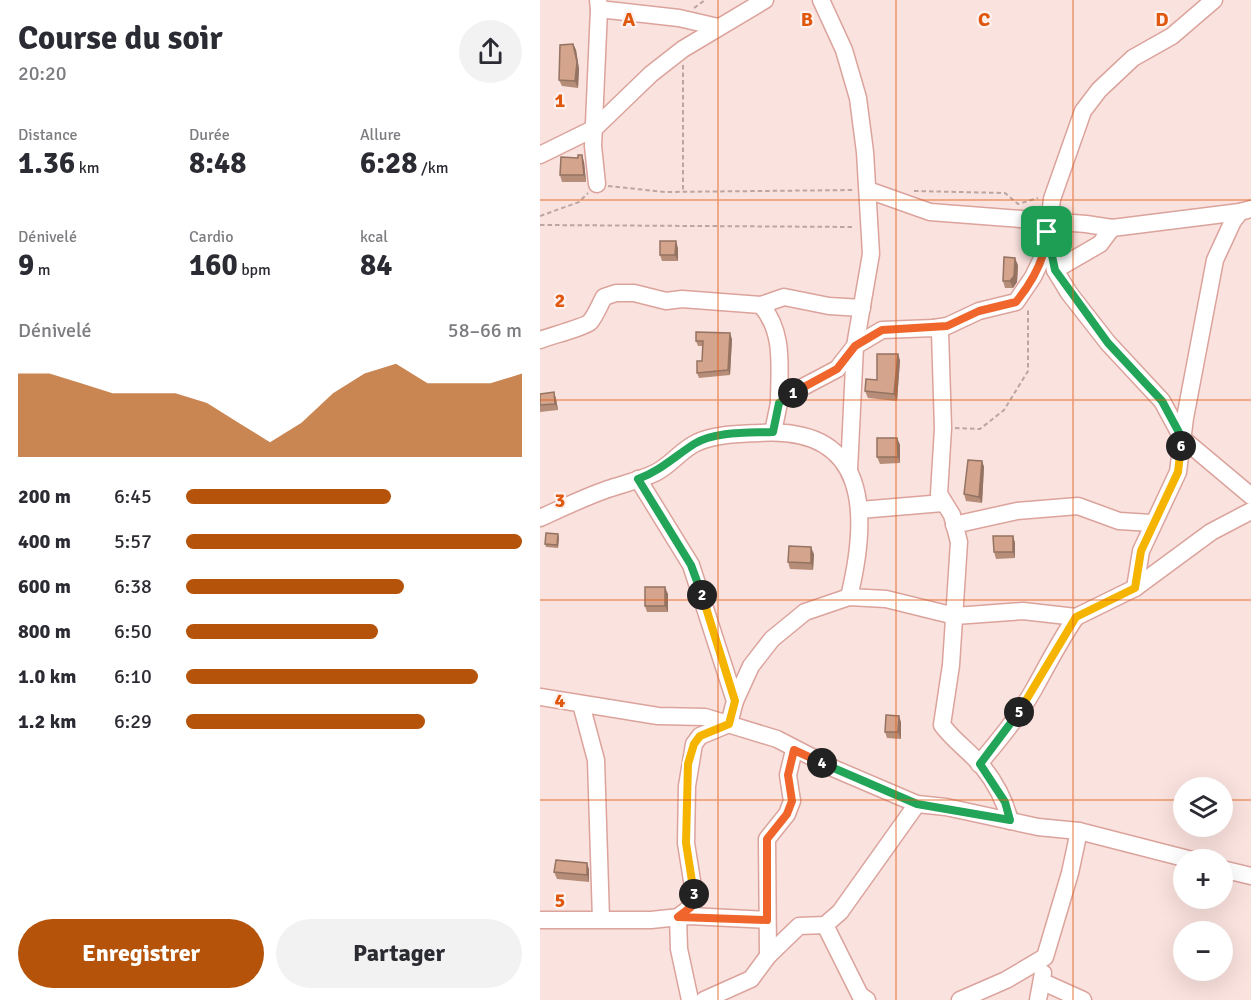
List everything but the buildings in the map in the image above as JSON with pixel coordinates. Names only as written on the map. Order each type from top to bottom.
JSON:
[{"type":"street","points":[[540,155],[595,128],[651,74],[683,49],[765,0]]},
{"type":"street","points":[[821,0],[844,50],[858,98],[868,190],[867,228],[871,254],[855,346],[849,470],[860,510],[858,558],[849,597]]},
{"type":"street","points":[[779,403],[784,397],[837,369],[855,346],[882,330],[947,326],[979,311],[1016,302],[1026,290],[1046,250],[1052,199],[1083,111],[1099,90],[1133,58],[1172,36],[1214,0]]},
{"type":"street","points":[[597,184],[593,146],[598,4],[718,27]]},
{"type":"street","points":[[868,190],[930,212],[1048,226],[1112,228],[1245,211]]},
{"type":"street","points":[[1135,588],[1141,551],[1152,523],[1178,472],[1182,438],[1215,260],[1233,221],[1245,211]]},
{"type":"street","points":[[1048,226],[1055,270],[1108,343],[1162,401],[1182,438],[1251,496]]},
{"type":"street","points":[[1055,270],[1100,244],[1112,228]]},
{"type":"street","points":[[540,340],[558,332],[583,326],[590,321],[604,297],[616,293],[634,293],[666,301],[682,299],[761,304],[784,297],[829,306],[862,308]]},
{"type":"street","points":[[761,304],[772,318],[778,337],[779,403],[773,432]]},
{"type":"street","points":[[934,328],[942,336],[943,428],[939,494],[954,525],[959,542],[955,616],[942,725],[953,740],[980,764],[1005,802],[1010,820]]},
{"type":"street","points":[[540,518],[657,472],[696,443],[729,435],[773,432],[820,440],[833,448],[849,470]]},
{"type":"street","points":[[638,479],[691,565],[735,701]]},
{"type":"street","points":[[860,510],[944,503]]},
{"type":"street","points":[[954,525],[1017,510],[1078,506],[1119,520],[1152,523]]},
{"type":"street","points":[[980,764],[1035,688],[1045,665],[1076,617],[1135,588],[1211,532],[1251,511]]},
{"type":"street","points":[[729,724],[735,701],[751,666],[772,639],[805,612],[849,597],[886,599],[955,616],[1023,611],[1076,617]]},
{"type":"street","points":[[540,697],[658,716],[705,717],[777,740],[794,750],[917,804],[1079,831],[1173,855]]},
{"type":"street","points":[[580,704],[596,760],[601,919]]},
{"type":"street","points":[[678,917],[691,907],[694,893],[686,843],[687,786],[694,744],[700,736],[729,724]]},
{"type":"street","points":[[768,956],[767,839],[787,814],[792,801],[788,775],[794,750]]},
{"type":"street","points":[[704,1000],[752,979],[768,956],[799,926],[825,925],[840,912],[860,888],[917,804]]},
{"type":"street","points":[[1038,1000],[1045,957],[1070,873],[1079,831]]},
{"type":"street","points":[[1233,872],[1251,876]]},
{"type":"street","points":[[678,917],[680,949],[690,1000]]},
{"type":"street","points":[[540,920],[651,920],[678,917],[767,920]]},
{"type":"street","points":[[825,925],[861,998]]},
{"type":"street","points":[[960,1000],[1006,980],[1045,957]]},
{"type":"street","points":[[1042,982],[1083,1000]]},
{"type":"path","points":[[679,18],[705,0]]},
{"type":"path","points":[[683,49],[683,192]]},
{"type":"path","points":[[540,216],[579,202],[597,184],[683,192],[868,190]]},
{"type":"path","points":[[909,191],[1005,193],[1018,204],[1037,198],[1052,199]]},
{"type":"path","points":[[540,225],[867,228]]},
{"type":"path","points":[[943,428],[980,429],[1004,410],[1028,371],[1026,290]]},
{"type":"route","points":[[1047,232],[1055,270],[1069,293],[1108,343],[1162,401],[1182,438],[1178,472],[1152,523],[1141,551],[1135,588],[1076,617],[1045,665],[1035,688],[980,764],[1005,802],[1010,820],[946,807],[917,804],[794,750],[788,775],[792,801],[787,814],[767,839],[767,920],[744,917],[678,917],[691,907],[694,893],[686,843],[688,764],[694,744],[700,736],[729,724],[735,701],[707,608],[691,565],[638,479],[657,472],[696,443],[729,435],[773,432],[779,403],[784,397],[837,369],[855,346],[882,330],[947,326],[979,311],[1016,302],[1033,278],[1046,250],[1047,232]]}]
